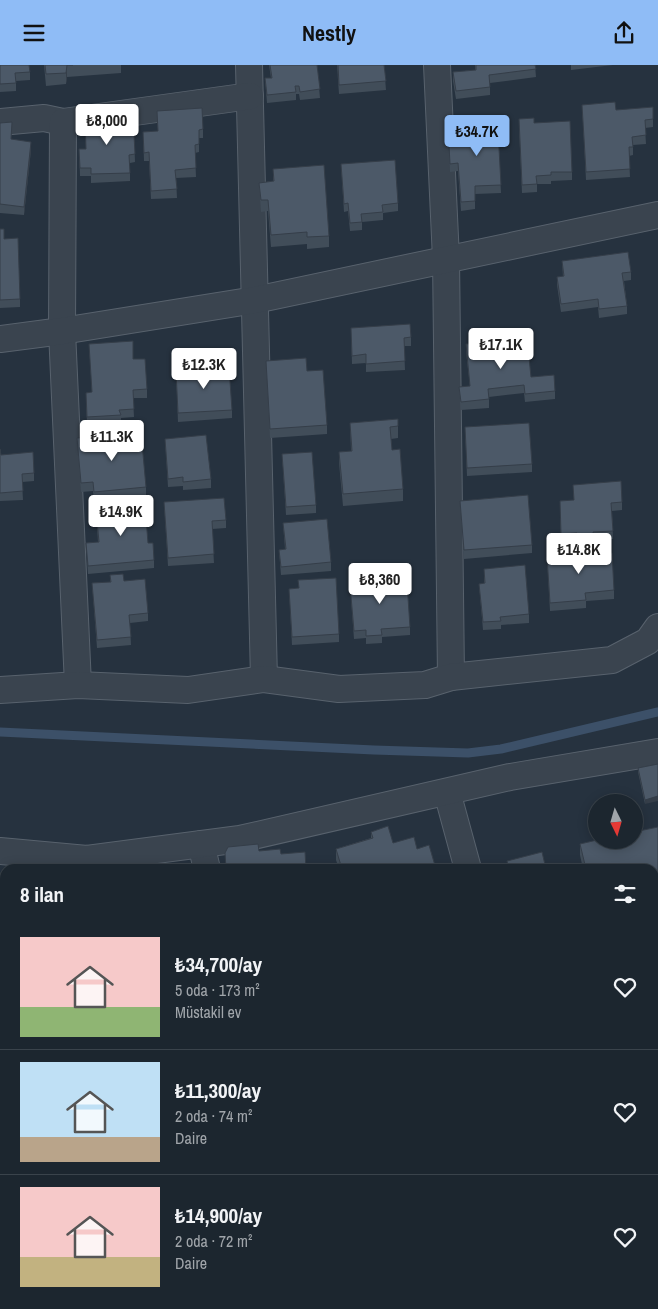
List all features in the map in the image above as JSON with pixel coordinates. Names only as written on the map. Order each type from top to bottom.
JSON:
[{"type":"street","points":[[249,65],[264,679]]},
{"type":"street","points":[[437,65],[446,259],[451,677]]},
{"type":"street","points":[[0,122],[44,117],[63,122],[250,96]]},
{"type":"street","points":[[63,122],[62,331],[78,685]]},
{"type":"street","points":[[0,339],[255,300],[658,215]]},
{"type":"street","points":[[0,690],[78,685],[188,690],[264,679],[339,689],[425,685],[451,677],[612,660],[648,641],[658,627]]},
{"type":"street","points":[[0,851],[87,864],[240,839],[510,777],[658,752]]},
{"type":"street","points":[[447,792],[467,864]]},
{"type":"street","points":[[201,844],[206,864]]},
{"type":"building","points":[[0,65],[29,65],[30,72],[15,73],[16,83],[0,84]]},
{"type":"building","points":[[45,65],[67,65],[66,73],[46,74]]},
{"type":"building","points":[[270,65],[317,65],[320,89],[300,92],[299,86],[295,86],[296,92],[267,95],[265,78],[272,78]]},
{"type":"building","points":[[338,65],[384,65],[386,81],[339,85]]},
{"type":"building","points":[[476,65],[535,65],[536,69],[489,75],[490,87],[456,91],[453,72],[476,70]]},
{"type":"building","points":[[615,102],[616,110],[653,107],[653,119],[645,120],[646,135],[632,137],[633,147],[629,147],[630,169],[586,172],[582,105]]},
{"type":"building","points":[[202,108],[203,129],[199,130],[199,144],[195,145],[196,168],[175,170],[177,189],[151,191],[149,152],[144,153],[143,132],[158,131],[157,111]]},
{"type":"building","points":[[126,116],[127,135],[134,135],[135,154],[129,155],[130,173],[91,174],[91,168],[80,168],[79,149],[86,149],[85,118]]},
{"type":"building","points":[[534,118],[534,123],[570,121],[572,172],[551,172],[551,175],[536,176],[537,184],[522,185],[519,119]]},
{"type":"building","points":[[503,119],[503,130],[498,130],[501,185],[475,186],[475,201],[461,202],[458,163],[450,164],[449,145],[458,144],[457,128],[479,127],[479,121]]},
{"type":"building","points":[[12,122],[11,139],[31,142],[24,207],[0,204],[0,123]]},
{"type":"building","points":[[395,160],[398,203],[382,205],[383,212],[361,214],[362,222],[350,223],[348,203],[344,204],[341,164]]},
{"type":"building","points":[[324,165],[329,236],[307,237],[307,232],[271,235],[268,200],[261,200],[259,183],[274,181],[273,169]]},
{"type":"building","points":[[0,229],[4,229],[4,239],[18,238],[20,299],[0,300]]},
{"type":"building","points":[[628,252],[631,272],[622,273],[627,306],[599,309],[598,299],[561,304],[557,277],[564,276],[562,261]]},
{"type":"building","points":[[410,324],[411,337],[404,338],[405,361],[366,364],[366,354],[352,356],[351,328]]},
{"type":"building","points":[[527,338],[531,377],[554,375],[555,391],[525,394],[524,385],[488,389],[489,399],[461,402],[459,387],[470,386],[466,344]]},
{"type":"building","points":[[133,341],[133,359],[145,359],[147,389],[133,390],[134,409],[119,410],[121,415],[87,417],[86,393],[92,392],[89,344]]},
{"type":"building","points":[[306,358],[307,371],[323,370],[327,425],[270,429],[266,361]]},
{"type":"building","points":[[229,367],[232,410],[178,413],[176,371]]},
{"type":"building","points":[[398,419],[398,426],[390,427],[392,450],[400,449],[403,489],[343,494],[339,452],[352,451],[350,423]]},
{"type":"building","points":[[529,423],[532,464],[467,468],[465,427]]},
{"type":"building","points":[[141,432],[146,487],[94,492],[93,482],[81,483],[77,438]]},
{"type":"building","points":[[206,435],[211,479],[183,482],[183,477],[168,479],[165,439]]},
{"type":"building","points":[[0,449],[1,455],[33,452],[34,473],[22,474],[23,491],[0,493]]},
{"type":"building","points":[[312,452],[316,505],[286,507],[282,454]]},
{"type":"building","points":[[621,481],[622,502],[611,503],[613,531],[593,532],[594,537],[578,538],[577,533],[561,534],[560,501],[574,500],[573,485]]},
{"type":"building","points":[[528,495],[532,545],[464,550],[460,501]]},
{"type":"building","points":[[224,498],[226,520],[212,521],[214,554],[168,558],[164,502]]},
{"type":"building","points":[[145,505],[148,543],[153,543],[154,560],[88,566],[86,543],[99,542],[96,510]]},
{"type":"building","points":[[327,519],[331,562],[281,567],[279,550],[286,549],[283,523]]},
{"type":"building","points":[[582,547],[582,555],[612,553],[614,590],[585,593],[586,600],[550,603],[547,557],[564,555],[564,549]]},
{"type":"building","points":[[525,565],[529,614],[500,617],[501,621],[483,622],[479,584],[485,583],[484,569]]},
{"type":"building","points":[[123,574],[124,581],[145,579],[148,613],[129,615],[131,637],[97,640],[92,583],[111,582],[110,575]]},
{"type":"building","points":[[390,574],[391,584],[407,583],[410,627],[381,629],[382,635],[366,636],[366,630],[354,631],[350,585],[365,583],[364,576]]},
{"type":"building","points":[[336,578],[339,634],[292,637],[289,589],[299,588],[298,580]]},
{"type":"building","points":[[658,764],[658,796],[645,800],[638,768]]},
{"type":"building","points":[[388,826],[393,843],[414,837],[417,849],[429,845],[435,864],[340,864],[336,849],[373,838],[371,832]]},
{"type":"building","points":[[658,827],[658,864],[585,864],[580,844],[588,842],[588,849],[643,849],[643,830]]},
{"type":"building","points":[[258,844],[259,851],[280,849],[281,854],[305,852],[306,864],[226,864],[225,853],[228,847]]},
{"type":"building","points":[[542,852],[545,864],[508,864],[507,861]]},
{"type":"waterway","points":[[0,732],[468,753],[501,749],[658,712]]}]
